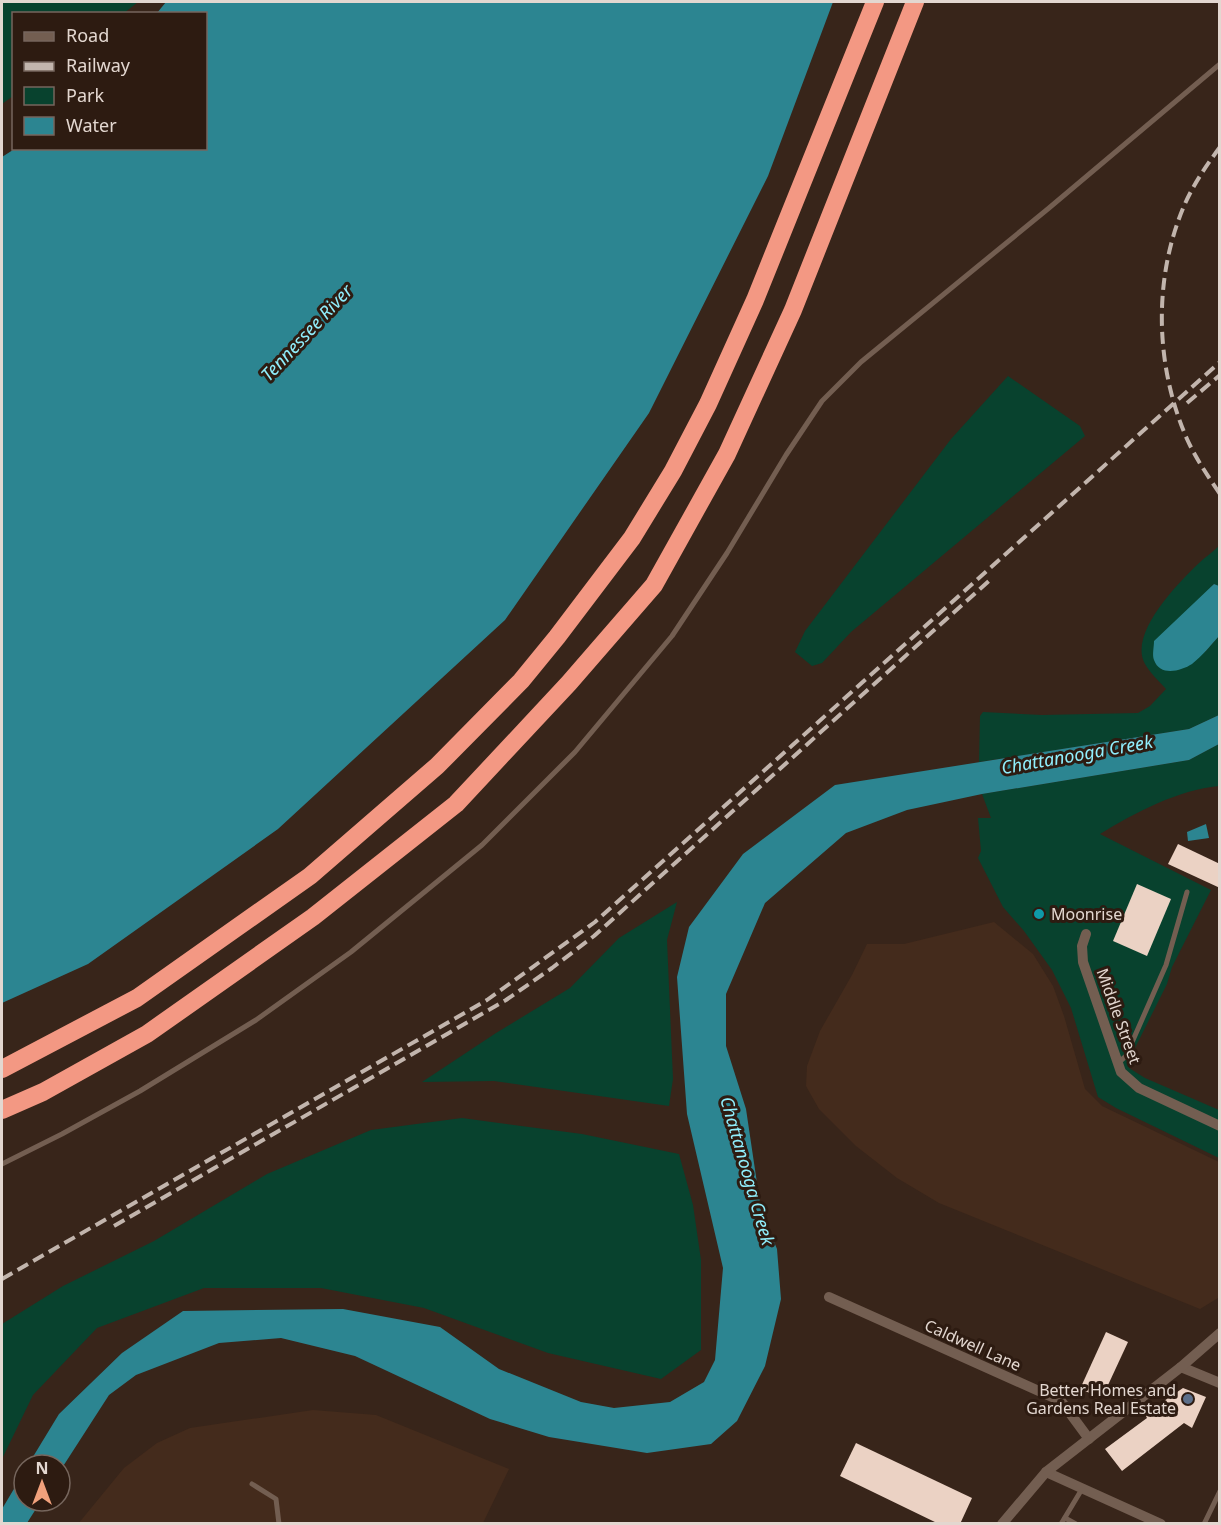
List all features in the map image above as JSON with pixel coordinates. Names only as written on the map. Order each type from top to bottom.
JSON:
[{"type":"highway","points":[[2,1069],[137,998],[310,876],[437,766],[521,681],[550,646],[632,538],[674,471],[708,405],[755,300],[874,2]]},
{"type":"highway","points":[[2,1110],[43,1092],[147,1034],[313,917],[456,804],[569,683],[654,585],[727,454],[793,310],[915,2]]},
{"type":"street","name":"Middle Street","points":[[1086,934],[1082,946],[1083,962],[1121,1072],[1139,1088],[1220,1126]]},
{"type":"street","name":"Caldwell Lane","points":[[829,1297],[1061,1401],[1089,1438]]},
{"type":"street","points":[[1002,1524],[1046,1472],[1208,1346],[1220,1333]]},
{"type":"street","points":[[1181,1367],[1220,1383]]},
{"type":"street","points":[[1046,1472],[1161,1524]]},
{"type":"lane","points":[[2,1164],[140,1091],[256,1020],[351,952],[482,845],[575,752],[672,636],[822,401],[861,362],[1220,64]]},
{"type":"lane","points":[[1118,1063],[1126,1056],[1166,965],[1187,892]]},
{"type":"lane","points":[[252,1484],[276,1499],[279,1524]]},
{"type":"lane","points":[[1076,1524],[1063,1521],[1083,1488]]},
{"type":"lane","points":[[1204,1524],[1217,1503],[1220,1491]]},
{"type":"shaded area","points":[[994,922],[1033,954],[1053,986],[1085,1089],[1102,1106],[1219,1162],[1219,1294],[1218,1298],[1200,1309],[939,1203],[897,1178],[856,1146],[819,1109],[806,1086],[807,1066],[820,1031],[867,944],[904,944]]},
{"type":"shaded area","points":[[313,1410],[376,1415],[509,1469],[483,1523],[78,1524],[124,1468],[157,1443],[190,1428]]},
{"type":"green space","points":[[2,2],[138,2],[125,12],[12,12],[12,97],[2,104]]},
{"type":"green space","points":[[1008,376],[1080,426],[1085,436],[851,632],[822,663],[812,666],[795,652],[805,631],[951,439]]},
{"type":"green space","points":[[1219,546],[1219,586],[1213,584],[1205,652],[1219,636],[1219,715],[1189,729],[979,762],[980,716],[983,712],[1042,715],[1138,713],[1150,706],[1166,689],[1145,664],[1142,652],[1143,638],[1149,624],[1179,583]]},
{"type":"green space","points":[[1219,744],[1219,786],[1188,792],[1158,803],[1100,834],[1211,890],[1131,1056],[1129,1068],[1145,1078],[1219,1110],[1219,1158],[1098,1097],[1071,1008],[1052,970],[1024,931],[1003,907],[978,858],[981,851],[978,818],[991,818],[982,794],[1189,760]]},
{"type":"green space","points":[[677,902],[667,940],[673,1079],[669,1106],[494,1081],[422,1082],[570,988],[619,938]]},
{"type":"green space","points":[[462,1118],[582,1134],[679,1154],[693,1205],[701,1260],[701,1350],[661,1379],[548,1353],[424,1308],[321,1288],[204,1288],[97,1328],[33,1395],[2,1459],[2,1324],[63,1286],[154,1241],[267,1174],[371,1130]]},
{"type":"water","name":"Tennessee River","points":[[166,2],[833,2],[768,176],[649,413],[505,620],[278,829],[88,964],[2,1003],[2,157],[13,150],[207,150],[207,12],[158,12]]},
{"type":"water","points":[[1214,584],[1219,586],[1219,636],[1192,664],[1171,671],[1161,669],[1153,658],[1154,641]]},
{"type":"water","name":"Chattanooga Creek","points":[[1219,715],[1219,744],[1189,760],[982,794],[907,810],[846,833],[765,903],[726,994],[726,1046],[746,1109],[761,1210],[777,1249],[781,1299],[765,1366],[737,1421],[711,1444],[647,1453],[549,1437],[490,1419],[355,1356],[281,1338],[219,1343],[136,1375],[109,1395],[72,1453],[35,1453],[59,1414],[122,1353],[183,1311],[343,1309],[440,1327],[499,1369],[581,1402],[614,1408],[670,1402],[704,1382],[715,1360],[723,1268],[687,1114],[677,977],[689,927],[743,854],[835,785],[1189,729]]},
{"type":"water","points":[[1206,824],[1209,838],[1188,841],[1187,832]]},
{"type":"water","points":[[12,1492],[12,1513],[33,1513],[27,1523],[2,1523],[2,1509]]},
{"type":"building","points":[[1178,844],[1220,864],[1220,888],[1168,864]]},
{"type":"building","points":[[1137,884],[1171,899],[1147,956],[1113,941]]},
{"type":"building","points":[[1106,1332],[1128,1342],[1102,1398],[1080,1389]]},
{"type":"building","points":[[1183,1388],[1206,1397],[1192,1428],[1184,1423],[1122,1471],[1105,1449],[1147,1418],[1145,1414]]},
{"type":"building","points":[[856,1443],[972,1498],[960,1524],[939,1524],[840,1476]]},
{"type":"railway","points":[[1220,147],[1191,191],[1174,234],[1167,263],[1162,323],[1164,352],[1176,411],[1187,439],[1220,494]]},
{"type":"railway","points":[[2,1279],[487,1000],[595,922],[1220,362]]},
{"type":"railway","points":[[1187,403],[1220,375]]},
{"type":"railway","points":[[114,1226],[506,1000],[552,968],[594,936],[991,579]]},
{"type":"place","name":"Moonrise","points":[[1039,914]]},
{"type":"place","name":"Better Homes and Gardens Real Estate","points":[[1188,1399]]}]
